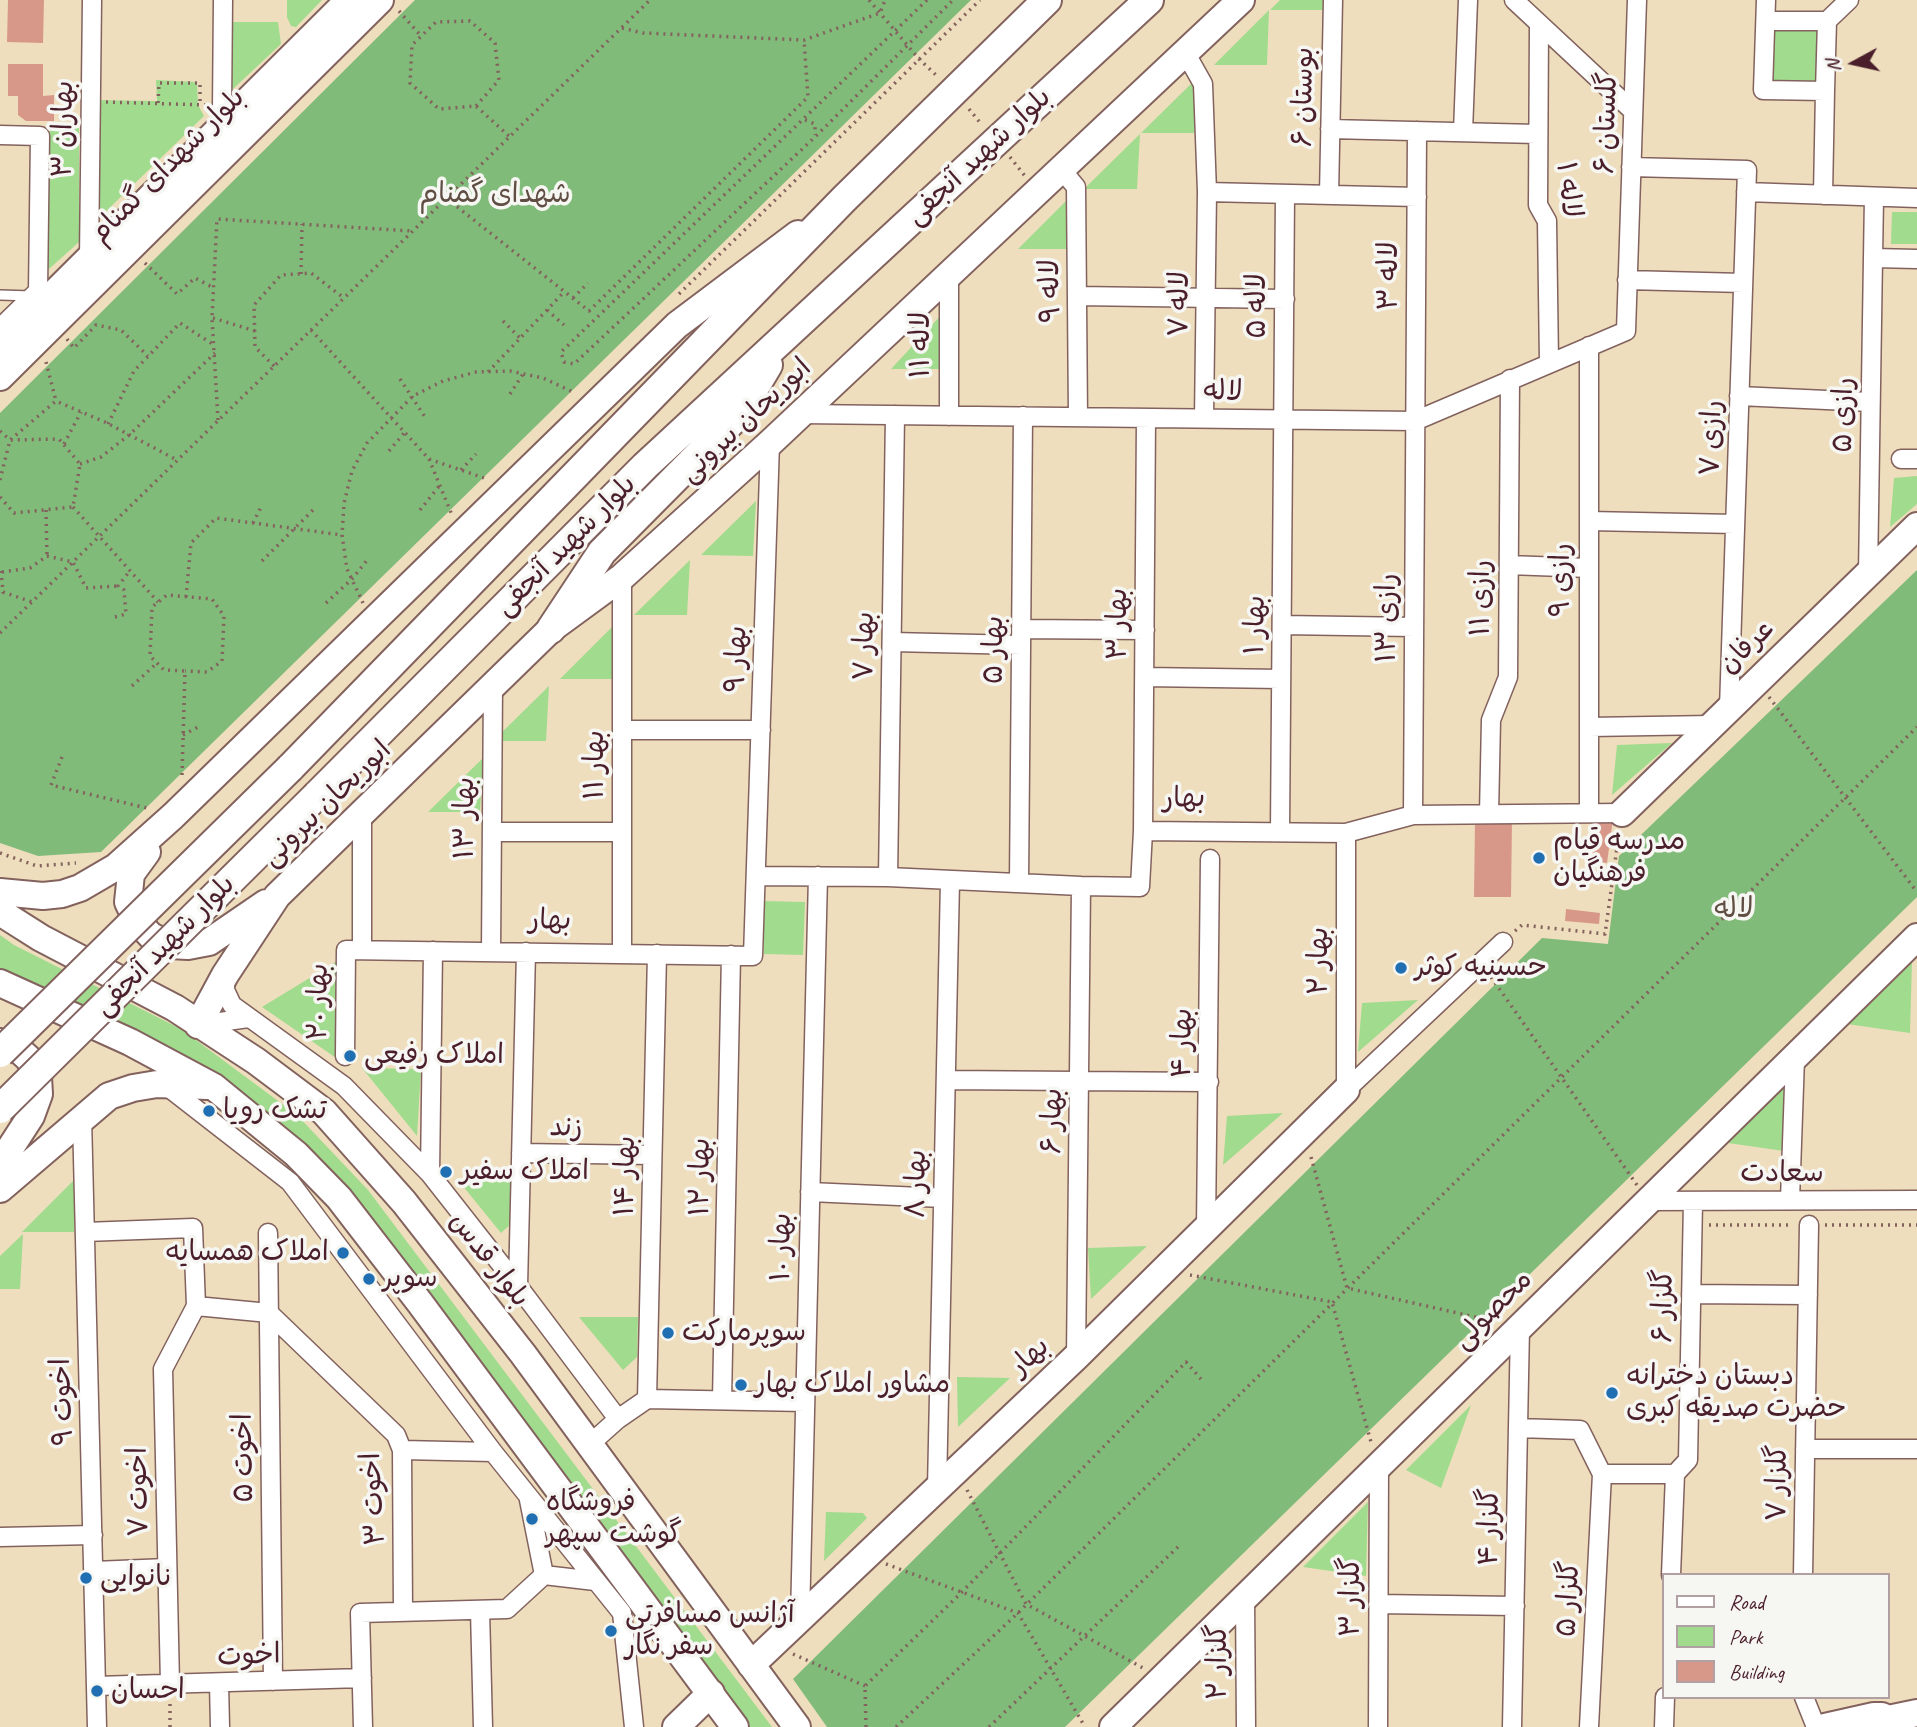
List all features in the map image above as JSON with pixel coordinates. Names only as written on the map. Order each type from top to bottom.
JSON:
[{"type":"main road","name":"بلوار شهدای گمنام","points":[[0,347],[89,250],[349,0]]},
{"type":"main road","name":"بلوار شهید آنجفی","points":[[0,1053],[290,768],[844,199],[1047,0]]},
{"type":"main road","name":"بلوار شهید آنجفی","points":[[0,1109],[645,466],[1149,0]]},
{"type":"main road","name":"ابوریحان بیرونی","points":[[198,1025],[225,975],[277,896],[551,629],[622,577],[770,443],[1241,0]]},
{"type":"main road","name":"بلوار شهدای گمنام","points":[[0,377],[389,5]]},
{"type":"main road","points":[[0,892],[43,896],[80,888],[116,867],[163,813],[677,325],[844,199]]},
{"type":"main road","points":[[551,629],[602,552],[738,415],[784,338]]},
{"type":"main road","name":"عرفان","points":[[1622,813],[1917,526]]},
{"type":"main road","points":[[163,813],[131,874],[128,886],[128,902],[132,912],[151,936],[169,945],[188,946],[209,942],[277,896]]},
{"type":"main road","name":"بلوار قدس","points":[[0,912],[41,938],[175,1008],[324,1112],[404,1202],[590,1444],[797,1727]]},
{"type":"main road","name":"محصولی","points":[[1116,1726],[1917,937]]},
{"type":"main road","points":[[0,983],[130,1042],[214,1087],[282,1141],[339,1198],[455,1349],[735,1727]]},
{"type":"main road","points":[[0,1042],[17,1048],[29,1059],[38,1077],[39,1094],[30,1116],[0,1164]]},
{"type":"main road","points":[[0,1189],[109,1096],[133,1088],[164,1084],[214,1087]]},
{"type":"main road","name":"بهار","points":[[751,1665],[1076,1357],[1346,1090]]},
{"type":"main road","points":[[676,1727],[711,1693]]},
{"type":"main road","points":[[1825,1727],[1874,1716],[1882,1716],[1890,1723],[1917,1713]]},
{"type":"street","name":"بهاران ۳","points":[[89,250],[92,0]]},
{"type":"street","points":[[222,109],[223,0]]},
{"type":"street","points":[[0,328],[36,293],[89,250],[222,109],[333,0]]},
{"type":"street","name":"بوستان ۶","points":[[1329,195],[1333,0]]},
{"type":"street","points":[[1463,132],[1468,0]]},
{"type":"street","points":[[1514,0],[1633,111]]},
{"type":"street","name":"گلستان ۶","points":[[1626,331],[1637,0]]},
{"type":"street","points":[[1766,0],[1763,90],[1825,91]]},
{"type":"street","points":[[1822,195],[1829,0]]},
{"type":"street","points":[[1766,21],[1827,21],[1849,0]]},
{"type":"street","name":"لاله ۱","points":[[1539,23],[1538,205],[1547,221],[1549,363]]},
{"type":"street","name":"لاله ۷","points":[[1185,52],[1203,84],[1207,192],[1204,418]]},
{"type":"street","points":[[1330,129],[1537,134]]},
{"type":"street","name":"لاله ۳","points":[[1415,421],[1417,131]]},
{"type":"street","points":[[0,135],[40,136],[36,293]]},
{"type":"street","name":"رازی ۷","points":[[1632,167],[1747,170],[1735,524],[1721,717]]},
{"type":"street","name":"لاله ۹","points":[[1061,169],[1076,187],[1078,417]]},
{"type":"street","points":[[1207,192],[1417,197]]},
{"type":"street","points":[[1746,192],[1917,198]]},
{"type":"street","name":"لاله ۵","points":[[1284,419],[1285,194]]},
{"type":"street","name":"رازی ۵","points":[[1868,574],[1874,197]]},
{"type":"street","points":[[1872,258],[1917,258]]},
{"type":"street","name":"لاله ۱۱","points":[[948,275],[949,416]]},
{"type":"street","points":[[1628,280],[1743,283]]},
{"type":"street","points":[[1078,296],[1285,299]]},
{"type":"street","name":"لاله","points":[[801,414],[1415,421],[1626,331]]},
{"type":"street","name":"رازی ۹","points":[[1589,346],[1589,814]]},
{"type":"street","name":"رازی ۱۱","points":[[1489,814],[1491,720],[1508,677],[1510,379]]},
{"type":"street","points":[[1739,396],[1870,402]]},
{"type":"street","name":"بهار ۷","points":[[888,877],[895,415]]},
{"type":"street","name":"بهار ۵","points":[[1019,883],[1023,416]]},
{"type":"street","name":"بهار ۳","points":[[1143,831],[1146,418]]},
{"type":"street","name":"بهار ۱","points":[[1279,831],[1284,419]]},
{"type":"street","name":"رازی ۱۳","points":[[1413,815],[1415,421]]},
{"type":"street","name":"بهار ۹","points":[[753,956],[770,443]]},
{"type":"street","points":[[1589,521],[1735,524]]},
{"type":"street","points":[[1509,565],[1589,568]]},
{"type":"street","name":"بهار ۱۱","points":[[622,577],[622,954]]},
{"type":"street","points":[[1282,625],[1414,628]]},
{"type":"street","points":[[892,642],[1145,630]]},
{"type":"street","points":[[1145,677],[1281,679]]},
{"type":"street","name":"بهار ۱۳","points":[[491,952],[493,685]]},
{"type":"street","points":[[1588,727],[1721,717]]},
{"type":"street","points":[[622,730],[761,730]]},
{"type":"street","name":"بهار ۲۰","points":[[345,1056],[362,813]]},
{"type":"street","name":"بهار","points":[[756,876],[888,877],[1140,887],[1143,831],[1346,833],[1413,815],[1622,813]]},
{"type":"street","points":[[493,831],[622,832]]},
{"type":"street","name":"بهار ۲","points":[[1346,833],[1346,1090]]},
{"type":"street","name":"بهار ۴","points":[[1206,1228],[1210,859]]},
{"type":"street","name":"بهار ۱۰","points":[[800,1618],[818,876]]},
{"type":"street","name":"بهار ۸","points":[[937,1488],[950,881]]},
{"type":"street","name":"بهار ۶","points":[[1076,1357],[1081,886]]},
{"type":"street","points":[[1346,1090],[1503,942]]},
{"type":"street","name":"بهار","points":[[354,950],[753,956]]},
{"type":"street","points":[[430,1174],[433,951]]},
{"type":"street","points":[[518,1286],[526,952]]},
{"type":"street","name":"بهار ۱۴","points":[[647,1399],[657,954]]},
{"type":"street","name":"بهار ۱۲","points":[[722,1400],[732,955]]},
{"type":"street","points":[[225,975],[227,998],[248,1018],[344,1086],[430,1174],[618,1419]]},
{"type":"street","points":[[198,1025],[248,1018]]},
{"type":"street","points":[[1790,1200],[1794,1058]]},
{"type":"street","points":[[946,1080],[1209,1082]]},
{"type":"street","points":[[164,1084],[290,1182],[493,1452],[622,1613],[634,1727]]},
{"type":"street","name":"اخوت ۹","points":[[82,1117],[97,1727]]},
{"type":"street","name":"زند","points":[[521,1153],[652,1155]]},
{"type":"street","points":[[810,1192],[943,1198]]},
{"type":"street","name":"سعادت","points":[[1648,1201],[1917,1200]]},
{"type":"street","name":"گلزار ۶","points":[[1671,1573],[1675,1474],[1688,1460],[1693,1201]]},
{"type":"street","name":"گلزار ۷","points":[[1803,1573],[1809,1225]]},
{"type":"street","points":[[85,1232],[193,1228],[195,1306],[268,1313]]},
{"type":"street","name":"اخوت ۵","points":[[268,1233],[273,1681]]},
{"type":"street","points":[[1691,1294],[1808,1295]]},
{"type":"street","name":"اخوت ۷","points":[[170,1684],[163,1369],[195,1306]]},
{"type":"street","name":"اخوت ۳","points":[[268,1313],[396,1435],[402,1450],[403,1612]]},
{"type":"street","name":"گلزار ۴","points":[[1512,1727],[1520,1327]]},
{"type":"street","points":[[590,1444],[618,1419],[647,1399],[805,1402]]},
{"type":"street","points":[[1518,1428],[1580,1430],[1602,1474],[1675,1474]]},
{"type":"street","points":[[1805,1449],[1917,1449]]},
{"type":"street","points":[[402,1450],[493,1452]]},
{"type":"street","name":"گلزار ۳","points":[[1378,1467],[1378,1727]]},
{"type":"street","name":"گلزار ۵","points":[[1589,1727],[1602,1474]]},
{"type":"street","points":[[528,1496],[544,1575]]},
{"type":"street","points":[[0,1537],[93,1535]]},
{"type":"street","points":[[94,1571],[167,1568]]},
{"type":"street","points":[[363,1727],[360,1613],[507,1609],[544,1575],[595,1581]]},
{"type":"street","name":"گلزار ۲","points":[[1245,1597],[1246,1727]]},
{"type":"street","points":[[1378,1604],[1515,1606]]},
{"type":"street","points":[[480,1610],[483,1727]]},
{"type":"street","name":"اخوت","points":[[96,1686],[362,1678]]},
{"type":"street","points":[[219,1684],[220,1727]]},
{"type":"street","points":[[1664,1727],[1665,1699]]},
{"type":"street","points":[[1805,1699],[1816,1727]]},
{"type":"lane","points":[[0,295],[36,293]]},
{"type":"path","points":[[0,633],[650,0]]},
{"type":"path","points":[[622,28],[643,33],[804,40],[880,13],[885,0]]},
{"type":"path","points":[[927,0],[561,352],[564,362],[574,364],[815,137],[953,0]]},
{"type":"path","points":[[389,5],[421,36]]},
{"type":"path","points":[[470,21],[495,43],[499,80],[476,106],[439,110],[410,83],[412,45],[436,22],[470,21]]},
{"type":"path","points":[[446,198],[589,311],[808,97],[804,40]]},
{"type":"path","points":[[158,103],[159,83],[201,83],[200,103]]},
{"type":"path","points":[[91,102],[200,103],[222,109]]},
{"type":"path","points":[[476,106],[510,136]]},
{"type":"path","points":[[805,120],[815,124],[815,137]]},
{"type":"path","points":[[218,420],[212,318],[217,219],[412,231]]},
{"type":"path","points":[[301,274],[302,223]]},
{"type":"path","points":[[142,261],[177,293],[195,278],[214,288]]},
{"type":"path","points":[[274,366],[255,347],[254,305],[281,275],[311,274],[344,298]]},
{"type":"path","points":[[573,298],[588,283]]},
{"type":"path","points":[[488,372],[564,292]]},
{"type":"path","points":[[547,310],[564,325]]},
{"type":"path","points":[[212,318],[255,331]]},
{"type":"path","points":[[503,321],[520,338]]},
{"type":"path","points":[[108,424],[134,371],[180,323],[214,345]]},
{"type":"path","points":[[65,337],[74,348],[96,325],[121,330],[148,356]]},
{"type":"path","points":[[311,330],[429,459],[452,516]]},
{"type":"path","points":[[80,464],[100,457],[129,435],[215,353]]},
{"type":"path","points":[[44,357],[57,401],[177,460]]},
{"type":"path","points":[[363,604],[348,569],[342,535],[344,503],[352,471],[367,443],[413,396],[443,381],[476,372],[523,374],[543,378],[577,394]]},
{"type":"path","points":[[510,394],[523,374]]},
{"type":"path","points":[[400,379],[425,417]]},
{"type":"path","points":[[0,480],[10,440],[57,401]]},
{"type":"path","points":[[64,444],[81,412]]},
{"type":"path","points":[[0,431],[10,440],[59,439],[64,444],[80,464],[73,507]]},
{"type":"path","points":[[389,451],[405,432]]},
{"type":"path","points":[[461,470],[476,454]]},
{"type":"path","points":[[429,459],[489,480]]},
{"type":"path","points":[[420,510],[440,485]]},
{"type":"path","points":[[0,497],[14,513],[73,507]]},
{"type":"path","points":[[253,523],[262,505]]},
{"type":"path","points":[[73,507],[158,603]]},
{"type":"path","points":[[262,561],[314,509]]},
{"type":"path","points":[[46,510],[47,556]]},
{"type":"path","points":[[186,597],[191,542],[216,518],[342,535]]},
{"type":"path","points":[[32,601],[3,592],[1,571],[30,568],[47,556],[73,562]]},
{"type":"path","points":[[326,603],[352,579],[368,559]]},
{"type":"path","points":[[73,562],[86,588],[118,586],[124,590],[126,614],[115,617]]},
{"type":"path","points":[[118,586],[129,572]]},
{"type":"path","points":[[167,595],[212,599],[225,616],[222,661],[207,672],[164,670],[150,656],[152,607],[158,603],[167,595]]},
{"type":"path","points":[[132,686],[157,663]]},
{"type":"path","points":[[182,781],[185,671]]},
{"type":"path","points":[[1757,681],[1917,892]]},
{"type":"path","points":[[183,735],[198,727]]},
{"type":"path","points":[[896,1727],[1018,1613],[1917,727]]},
{"type":"path","points":[[62,757],[51,785],[163,813]]},
{"type":"path","points":[[1503,942],[1522,925],[1605,934],[1622,813]]},
{"type":"path","points":[[0,853],[37,866],[84,863]]},
{"type":"path","points":[[1481,963],[1648,1201]]},
{"type":"path","points":[[1304,1131],[1347,1288]]},
{"type":"path","points":[[1164,1270],[1332,1302]]},
{"type":"path","points":[[1347,1288],[1520,1327]]},
{"type":"path","points":[[1332,1302],[1378,1467]]},
{"type":"path","points":[[866,1727],[865,1686],[962,1592],[1186,1362],[1201,1379]]},
{"type":"path","points":[[957,1469],[1026,1604],[1163,1678]]},
{"type":"path","points":[[989,1727],[1179,1546]]},
{"type":"path","points":[[865,1556],[1018,1613],[1086,1727]]},
{"type":"path","points":[[772,1645],[865,1686]]},
{"type":"path","points":[[170,1684],[170,1727]]},
{"type":"green space","points":[[287,0],[322,0],[296,27],[291,26],[287,17]]},
{"type":"green space","name":"شهدای گمنام","points":[[415,0],[971,0],[101,852],[38,856],[0,843],[0,413]]},
{"type":"green space","points":[[1280,0],[1323,0],[1323,10],[1270,10]]},
{"type":"green space","points":[[1269,10],[1267,65],[1214,65]]},
{"type":"green space","points":[[1766,21],[1827,21],[1825,91],[1763,90]]},
{"type":"green space","points":[[227,22],[278,22],[281,44],[233,89],[227,89]]},
{"type":"green space","points":[[1197,78],[1194,133],[1141,133]]},
{"type":"green space","points":[[156,80],[197,82],[198,105],[204,116],[92,225],[93,100],[157,101]]},
{"type":"green space","points":[[50,128],[79,128],[79,242],[49,269],[46,267]]},
{"type":"green space","points":[[1140,134],[1137,189],[1084,189]]},
{"type":"green space","points":[[1070,197],[1071,249],[1018,249]]},
{"type":"green space","points":[[1892,212],[1917,212],[1917,244],[1891,244]]},
{"type":"green space","points":[[943,313],[944,369],[891,369]]},
{"type":"green space","points":[[1917,476],[1917,504],[1890,527],[1894,478]]},
{"type":"green space","points":[[756,501],[753,556],[701,555]]},
{"type":"green space","points":[[690,560],[687,615],[634,615]]},
{"type":"green space","name":"لاله","points":[[1917,570],[1917,897],[1065,1727],[827,1727],[793,1679],[1542,938],[1608,944],[1619,856]]},
{"type":"green space","points":[[615,624],[612,679],[560,679]]},
{"type":"green space","points":[[549,686],[546,741],[493,741]]},
{"type":"green space","points":[[1672,743],[1612,795],[1617,745]]},
{"type":"green space","points":[[483,758],[480,812],[428,812]]},
{"type":"green space","points":[[764,901],[805,902],[803,955],[764,954]]},
{"type":"green space","points":[[0,935],[14,945],[181,1029],[297,1115],[368,1190],[772,1727],[742,1727],[268,1115],[0,973]]},
{"type":"green space","points":[[339,960],[339,1060],[262,1007]]},
{"type":"green space","points":[[1912,960],[1910,1033],[1847,1024]]},
{"type":"green space","points":[[1418,1000],[1358,1052],[1362,1003]]},
{"type":"green space","points":[[362,1068],[421,1069],[417,1136]]},
{"type":"green space","points":[[1786,1078],[1784,1151],[1721,1142]]},
{"type":"green space","points":[[1283,1113],[1223,1165],[1227,1116]]},
{"type":"green space","points":[[77,1177],[74,1232],[22,1232]]},
{"type":"green space","points":[[458,1180],[516,1180],[515,1220],[501,1233]]},
{"type":"green space","points":[[23,1234],[20,1289],[0,1289],[0,1256]]},
{"type":"green space","points":[[1147,1246],[1091,1299],[1088,1248]]},
{"type":"green space","points":[[579,1317],[638,1317],[637,1357],[623,1370]]},
{"type":"green space","points":[[957,1377],[1010,1378],[958,1427]]},
{"type":"green space","points":[[1471,1405],[1441,1488],[1406,1470]]},
{"type":"green space","points":[[1368,1502],[1366,1576],[1303,1567]]},
{"type":"green space","points":[[826,1512],[863,1513],[867,1518],[824,1561]]},
{"type":"building","points":[[8,0],[44,0],[43,43],[7,42]]},
{"type":"building","points":[[8,64],[43,64],[43,96],[54,95],[54,121],[26,121],[18,115],[18,96],[8,96]]},
{"type":"building","points":[[1597,819],[1613,819],[1607,863],[1592,861]]},
{"type":"building","points":[[1475,821],[1512,821],[1511,897],[1474,897]]},
{"type":"building","points":[[1566,909],[1600,913],[1599,924],[1565,921]]},
{"type":"place","name":"مدرسه قیام فرهنگیان","points":[[1539,858]]},
{"type":"place","name":"حسینیه کوثر","points":[[1401,968]]},
{"type":"place","name":"املاک رفیعی","points":[[350,1056]]},
{"type":"place","name":"تشک رویا","points":[[209,1111]]},
{"type":"place","name":"املاک سفیر","points":[[446,1172]]},
{"type":"place","name":"املاک همسایه","points":[[343,1253]]},
{"type":"place","name":"سوپر","points":[[369,1279]]},
{"type":"place","name":"سوپرمارکت","points":[[668,1333]]},
{"type":"place","name":"مشاور املاک بهار","points":[[741,1385]]},
{"type":"place","name":"دبستان دخترانه حضرت صدیقه کبری","points":[[1612,1393]]},
{"type":"place","name":"فروشگاه گوشت سپهر","points":[[532,1519]]},
{"type":"place","name":"نانوایی","points":[[86,1578]]},
{"type":"place","name":"آژانس مسافرتی سفر نگار","points":[[611,1631]]},
{"type":"place","name":"احسان","points":[[97,1691]]}]
